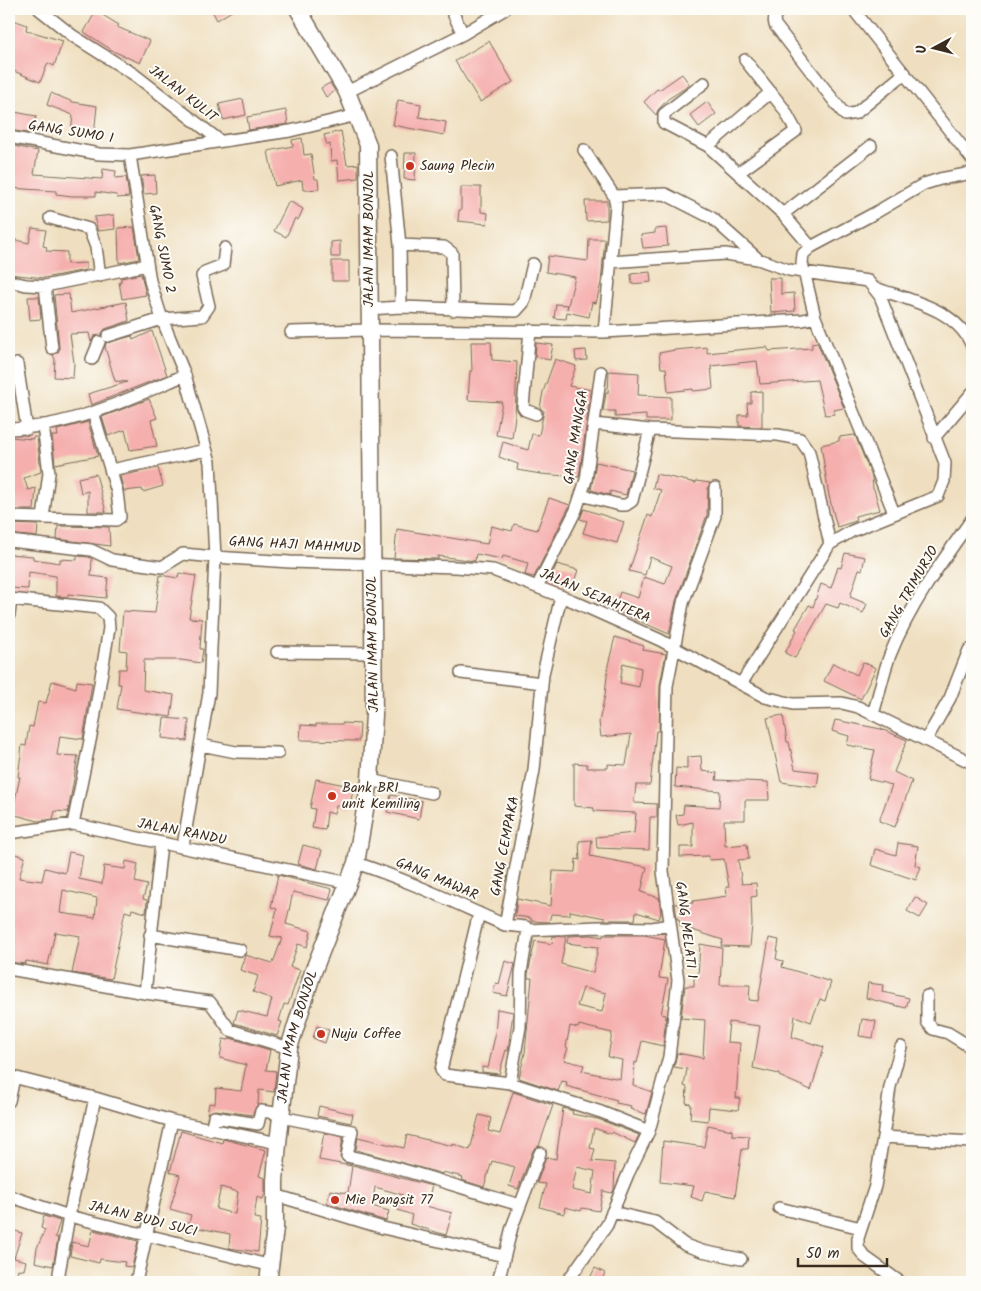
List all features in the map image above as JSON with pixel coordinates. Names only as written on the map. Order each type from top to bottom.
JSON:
[{"type":"highway","name":"JALAN IMAM BONJOL","points":[[268,1282],[272,1266],[278,1144],[289,1048],[313,972],[356,863],[370,780],[374,715],[373,475],[369,330],[368,145],[347,92],[298,9]]},
{"type":"street","name":"JALAN KULIT","points":[[39,9],[73,36],[135,75],[218,140],[290,131],[357,115]]},
{"type":"street","points":[[451,9],[463,34]]},
{"type":"street","points":[[347,92],[463,34],[505,9]]},
{"type":"street","points":[[782,9],[776,13],[774,18],[775,26],[845,115],[856,113],[905,73]]},
{"type":"street","points":[[853,9],[972,159]]},
{"type":"street","points":[[738,173],[796,131],[784,109],[745,60]]},
{"type":"street","points":[[704,83],[677,102],[664,114],[664,123],[708,146],[783,214],[811,247]]},
{"type":"street","points":[[708,146],[771,92]]},
{"type":"street","name":"GANG SUMO 1","points":[[9,138],[99,154],[130,155],[218,140]]},
{"type":"street","points":[[783,214],[871,146]]},
{"type":"street","points":[[584,150],[614,196],[604,332]]},
{"type":"street","name":"GANG SUMO 2","points":[[130,155],[147,265],[162,319],[184,375],[211,471],[215,557],[209,693],[183,846]]},
{"type":"street","points":[[391,156],[400,245],[401,308]]},
{"type":"street","points":[[894,513],[815,318],[804,272],[803,254],[811,247],[924,184],[940,178],[972,173]]},
{"type":"street","points":[[614,196],[665,194],[712,218],[758,259]]},
{"type":"street","points":[[50,218],[89,229],[96,246],[100,276]]},
{"type":"street","points":[[400,245],[444,248],[452,253],[453,310]]},
{"type":"street","points":[[92,359],[104,339],[162,319],[202,316],[207,312],[209,306],[202,276],[205,272],[224,265],[225,248]]},
{"type":"street","points":[[610,262],[724,254],[758,259],[774,266],[804,272],[868,281],[876,288],[950,318],[968,335],[972,346]]},
{"type":"street","points":[[369,309],[516,311],[524,302],[533,264]]},
{"type":"street","points":[[9,281],[26,285],[45,286],[147,265]]},
{"type":"street","points":[[45,286],[52,348]]},
{"type":"street","points":[[741,684],[830,544],[852,531],[938,496],[944,481],[945,463],[876,288]]},
{"type":"street","points":[[291,332],[530,330],[604,332],[784,323],[815,318]]},
{"type":"street","points":[[530,330],[523,407],[525,410],[536,414]]},
{"type":"street","points":[[17,364],[27,429]]},
{"type":"street","name":"GANG MANGGA","points":[[537,587],[557,544],[566,532],[586,480],[601,372]]},
{"type":"street","points":[[9,429],[27,429],[93,412],[184,375]]},
{"type":"street","points":[[934,438],[972,393]]},
{"type":"street","points":[[9,517],[116,520],[120,517],[118,492],[93,412]]},
{"type":"street","points":[[594,424],[650,430],[778,435],[800,439],[809,452],[830,544]]},
{"type":"street","points":[[43,425],[49,473],[43,518]]},
{"type":"street","points":[[581,495],[620,505],[626,505],[632,501],[650,430]]},
{"type":"street","points":[[111,470],[206,450]]},
{"type":"street","name":"GANG MELATI 1","points":[[567,1282],[607,1225],[649,1131],[669,1057],[678,980],[663,871],[667,686],[683,603],[715,516],[715,488]]},
{"type":"street","name":"GANG TRIMURJO","points":[[873,714],[890,655],[905,625],[923,593],[972,520]]},
{"type":"street","name":"GANG HAJI MAHMUD","points":[[9,541],[91,550],[112,560],[162,568],[183,554],[290,562],[372,564]]},
{"type":"street","name":"JALAN SEJAHTERA","points":[[372,564],[493,570],[561,596],[660,640],[765,697],[793,704],[812,702],[842,703],[873,714]]},
{"type":"street","name":"GANG CEMPAKA","points":[[505,924],[532,778],[542,683],[561,596]]},
{"type":"street","points":[[9,615],[10,599],[98,608],[108,617],[93,726],[73,824]]},
{"type":"street","points":[[926,740],[950,698],[969,650]]},
{"type":"street","points":[[277,652],[374,652]]},
{"type":"street","points":[[462,673],[542,683]]},
{"type":"street","points":[[873,714],[972,763]]},
{"type":"street","points":[[201,745],[236,752],[278,753]]},
{"type":"street","points":[[370,780],[432,792]]},
{"type":"street","name":"JALAN RANDU","points":[[9,833],[73,824],[349,883]]},
{"type":"street","points":[[145,993],[161,844]]},
{"type":"street","name":"GANG MAWAR","points":[[356,863],[402,878],[505,924]]},
{"type":"street","points":[[479,913],[441,1070],[444,1075],[510,1083],[601,1112],[649,1131]]},
{"type":"street","points":[[505,924],[528,930],[599,926],[652,928],[670,925]]},
{"type":"street","points":[[510,1083],[520,1027],[521,973],[528,930]]},
{"type":"street","points":[[150,935],[240,950]]},
{"type":"street","points":[[9,969],[145,993],[210,1002],[227,1026],[236,1032],[289,1048]]},
{"type":"street","points":[[927,996],[925,1013],[927,1022],[933,1029],[948,1033],[972,1048]]},
{"type":"street","points":[[900,1282],[865,1257],[858,1248],[861,1228],[875,1186],[890,1087],[901,1046]]},
{"type":"street","points":[[9,1101],[11,1077],[95,1098],[172,1121],[278,1144]]},
{"type":"street","points":[[59,1273],[69,1216],[95,1098]]},
{"type":"street","points":[[212,1130],[214,1117],[258,1124],[261,1111],[352,1131],[347,1156],[389,1165],[414,1175],[520,1205]]},
{"type":"street","points":[[136,1282],[172,1121]]},
{"type":"street","points":[[883,1137],[972,1142]]},
{"type":"street","points":[[498,1282],[520,1205],[540,1153]]},
{"type":"street","points":[[275,1195],[383,1228],[504,1256]]},
{"type":"street","name":"JALAN BUDI SUCI","points":[[9,1196],[69,1216],[272,1266]]},
{"type":"street","points":[[779,1208],[861,1228]]},
{"type":"street","points":[[612,1212],[655,1222],[685,1245],[702,1251],[741,1259]]},
{"type":"building","points":[[211,9],[235,9],[217,20]]},
{"type":"building","points":[[96,11],[119,25],[117,27],[150,41],[140,63],[115,52],[84,32]]},
{"type":"building","points":[[11,19],[27,25],[26,30],[63,41],[54,66],[48,63],[40,82],[9,69],[9,26]]},
{"type":"building","points":[[489,41],[513,82],[480,102],[455,61]]},
{"type":"building","points":[[682,74],[690,85],[668,99],[656,115],[644,102],[657,89],[659,90]]},
{"type":"building","points":[[330,83],[335,91],[326,97],[321,88]]},
{"type":"building","points":[[51,93],[73,102],[97,106],[94,135],[71,132],[73,115],[47,105]]},
{"type":"building","points":[[243,99],[246,115],[223,120],[219,104]]},
{"type":"building","points":[[398,100],[421,104],[419,117],[446,122],[444,135],[393,125]]},
{"type":"building","points":[[707,102],[716,114],[699,127],[690,115]]},
{"type":"building","points":[[286,110],[288,124],[249,130],[247,117]]},
{"type":"building","points":[[9,111],[36,116],[33,134],[9,130]]},
{"type":"building","points":[[341,131],[347,165],[358,164],[358,178],[339,180],[337,160],[331,161],[330,144],[327,145],[324,135]]},
{"type":"building","points":[[302,138],[304,155],[311,154],[315,179],[318,179],[319,189],[303,190],[302,180],[275,186],[268,151],[293,146],[292,140]]},
{"type":"building","points":[[9,145],[38,151],[34,174],[102,179],[103,169],[116,171],[115,178],[126,177],[129,197],[117,198],[116,195],[96,192],[96,196],[72,196],[56,194],[56,191],[9,188]]},
{"type":"building","name":"Saung Plecin","points":[[405,153],[416,153],[415,180],[404,179]]},
{"type":"building","points":[[155,175],[156,193],[144,194],[141,176]]},
{"type":"building","points":[[461,187],[481,187],[481,212],[488,213],[487,224],[458,221],[459,210],[461,210]]},
{"type":"building","points":[[289,201],[303,209],[298,220],[295,218],[286,237],[274,231]]},
{"type":"building","points":[[585,201],[607,201],[607,220],[586,221]]},
{"type":"building","points":[[114,215],[115,229],[98,231],[94,217]]},
{"type":"building","points":[[134,227],[139,259],[119,263],[118,228]]},
{"type":"building","points":[[32,228],[46,230],[43,246],[47,247],[46,251],[67,252],[67,264],[86,263],[86,270],[44,278],[9,274],[9,260],[16,240],[29,243]]},
{"type":"building","points":[[666,228],[668,246],[643,248],[641,235],[655,233],[655,229]]},
{"type":"building","points":[[589,239],[605,239],[601,283],[596,303],[592,302],[589,317],[567,312],[566,319],[554,318],[556,304],[568,305],[575,277],[546,272],[548,256],[588,261]]},
{"type":"building","points":[[340,241],[340,257],[331,257],[331,242]]},
{"type":"building","points":[[332,261],[349,261],[349,281],[332,281]]},
{"type":"building","points":[[650,272],[651,282],[632,284],[631,274]]},
{"type":"building","points":[[141,274],[146,295],[122,299],[119,282],[121,282],[121,278]]},
{"type":"building","points":[[769,278],[781,278],[781,294],[794,293],[795,311],[771,313]]},
{"type":"building","points":[[69,294],[71,313],[126,302],[129,321],[105,329],[101,335],[94,336],[91,342],[89,333],[70,334],[74,363],[73,378],[54,377],[55,359],[53,355],[59,351],[59,347],[54,295]]},
{"type":"building","points":[[28,297],[39,297],[41,319],[30,320]]},
{"type":"building","points":[[152,331],[167,375],[91,405],[88,394],[127,382],[115,381],[105,347],[106,343],[132,336],[133,340]]},
{"type":"building","points":[[471,342],[491,342],[492,360],[517,362],[515,416],[512,438],[496,435],[502,402],[468,400],[470,371],[472,371]]},
{"type":"building","points":[[817,342],[844,408],[834,410],[835,414],[825,415],[817,380],[760,384],[757,361],[711,366],[713,389],[668,392],[666,368],[661,368],[659,353],[707,347],[707,353],[767,347],[769,351],[812,348],[812,343]]},
{"type":"building","points":[[536,343],[553,345],[550,360],[535,357]]},
{"type":"building","points":[[586,350],[587,360],[576,361],[575,351]]},
{"type":"building","points":[[555,359],[576,366],[569,386],[591,390],[579,477],[517,470],[518,464],[499,457],[503,442],[528,450],[532,434],[539,435],[544,411],[540,408],[543,392]]},
{"type":"building","points":[[609,371],[639,373],[638,395],[671,397],[671,420],[646,420],[646,415],[615,417],[615,411],[603,411],[606,393],[608,393]]},
{"type":"building","points":[[762,391],[762,427],[739,426],[739,415],[748,415],[747,403],[751,403],[751,392]]},
{"type":"building","points":[[149,399],[157,418],[151,420],[157,446],[130,450],[125,430],[108,436],[102,417]]},
{"type":"building","points":[[88,422],[98,456],[55,464],[52,436],[58,436],[57,430]]},
{"type":"building","points":[[855,435],[872,477],[873,489],[880,510],[855,516],[856,521],[837,527],[829,496],[821,445],[839,441],[839,437]]},
{"type":"building","points":[[9,437],[33,439],[33,437],[37,437],[41,472],[24,478],[28,490],[36,488],[34,510],[9,510],[9,472],[12,472]]},
{"type":"building","points":[[596,462],[632,470],[626,495],[610,491],[610,495],[591,490]]},
{"type":"building","points":[[158,468],[163,486],[143,492],[142,489],[124,491],[120,476]]},
{"type":"building","points":[[96,474],[106,512],[88,512],[88,491],[81,493],[78,478]]},
{"type":"building","points":[[656,474],[696,483],[696,481],[710,483],[708,488],[707,515],[676,601],[669,634],[614,610],[620,592],[638,598],[644,577],[665,584],[672,566],[650,557],[645,575],[629,571],[648,515],[652,517],[661,490],[653,488]]},
{"type":"building","points":[[549,498],[570,505],[534,577],[525,575],[528,563],[503,556],[502,559],[476,554],[475,561],[438,556],[438,559],[394,558],[397,529],[487,544],[491,526],[512,531],[514,524],[537,530]]},
{"type":"building","points":[[584,509],[624,522],[617,543],[583,533],[587,521],[580,519]]},
{"type":"building","points":[[9,524],[38,525],[37,537],[9,534]]},
{"type":"building","points":[[58,526],[109,527],[110,546],[57,539]]},
{"type":"building","points":[[845,553],[865,557],[862,570],[859,569],[850,597],[867,604],[863,613],[840,603],[838,608],[826,604],[795,658],[785,653],[797,630],[795,629],[809,605],[813,607],[821,584],[831,588],[838,567],[841,568]]},
{"type":"building","points":[[9,554],[33,556],[33,559],[60,563],[60,559],[77,560],[77,556],[89,557],[92,559],[91,576],[108,578],[106,598],[68,594],[68,597],[56,596],[56,576],[29,572],[28,589],[9,588]]},
{"type":"building","points":[[557,564],[578,570],[572,588],[549,580]]},
{"type":"building","points":[[179,573],[196,576],[189,618],[202,619],[200,649],[203,649],[201,663],[181,660],[144,660],[143,690],[174,695],[171,717],[117,709],[121,684],[118,684],[119,669],[126,669],[127,651],[120,650],[123,611],[155,613],[160,575],[178,578]]},
{"type":"building","points":[[615,637],[644,646],[643,650],[666,654],[660,685],[659,731],[656,731],[650,785],[636,785],[634,803],[657,804],[657,817],[650,817],[649,850],[597,848],[596,837],[634,833],[636,813],[594,811],[594,808],[574,806],[574,763],[587,764],[587,768],[608,768],[608,764],[626,765],[631,734],[601,737],[599,722],[605,695],[608,665]],"holes":[[[623,663],[641,668],[639,687],[620,683]]]},
{"type":"building","points":[[863,662],[876,668],[861,699],[824,681],[833,663],[857,675]]},
{"type":"building","points":[[52,681],[76,688],[77,681],[92,683],[83,739],[60,736],[57,755],[78,756],[68,812],[55,811],[53,819],[38,821],[12,814],[20,777],[18,777],[22,745],[26,746],[29,726],[33,727],[38,702],[46,703]]},
{"type":"building","points":[[783,715],[787,742],[789,742],[795,769],[819,772],[817,787],[781,782],[767,718]]},
{"type":"building","points":[[164,718],[189,720],[187,741],[162,738]]},
{"type":"building","points":[[835,720],[881,729],[907,740],[894,772],[912,781],[895,827],[879,821],[892,785],[868,779],[875,750],[847,745],[849,736],[832,731]]},
{"type":"building","points":[[316,724],[360,724],[359,741],[300,740],[301,725],[316,726]]},
{"type":"building","points":[[701,756],[702,771],[717,773],[716,780],[768,782],[769,800],[745,800],[745,820],[724,820],[725,846],[747,844],[749,859],[738,860],[742,884],[756,883],[757,896],[751,897],[752,924],[750,947],[721,946],[723,940],[680,926],[679,919],[677,919],[675,904],[693,903],[693,901],[727,896],[726,887],[729,887],[724,859],[709,860],[709,856],[680,857],[680,847],[693,847],[693,822],[678,825],[676,815],[683,814],[684,805],[719,807],[720,791],[675,787],[676,768],[687,769],[687,757]]},
{"type":"building","name":"Bank BRI unit Kemiling","points":[[316,779],[354,787],[349,808],[336,805],[334,814],[327,812],[325,830],[312,828],[315,809],[310,808]]},
{"type":"building","points":[[391,795],[422,801],[419,819],[387,812]]},
{"type":"building","points":[[592,840],[590,856],[647,867],[641,892],[659,898],[661,913],[659,919],[636,912],[635,920],[605,920],[605,918],[570,911],[570,915],[551,914],[549,922],[531,921],[531,918],[515,916],[517,899],[551,906],[553,871],[575,872],[576,859],[580,860],[579,841]]},
{"type":"building","points":[[898,843],[918,846],[915,865],[921,867],[916,880],[871,865],[875,849],[896,855]]},
{"type":"building","points":[[303,845],[322,850],[317,869],[298,864]]},
{"type":"building","points":[[9,852],[25,857],[19,878],[42,881],[45,868],[65,873],[69,852],[83,855],[79,879],[102,884],[104,866],[125,869],[126,861],[138,864],[135,882],[147,885],[143,899],[147,900],[146,913],[132,909],[131,913],[125,911],[111,979],[72,973],[80,936],[55,932],[48,965],[26,961],[25,964],[9,962],[12,926],[9,925]],"holes":[[[63,890],[97,898],[95,918],[60,913]]]},
{"type":"building","points":[[278,875],[332,889],[329,900],[293,892],[286,924],[311,931],[307,947],[298,944],[290,967],[300,970],[288,1005],[284,1004],[279,1021],[282,1022],[277,1036],[234,1023],[238,1010],[267,1017],[272,999],[253,992],[258,976],[240,970],[245,955],[273,963],[282,938],[270,936],[277,909],[271,907]]},
{"type":"building","points":[[915,897],[928,905],[920,918],[907,911]]},
{"type":"building","points":[[644,935],[665,939],[659,978],[668,979],[661,1014],[666,1015],[663,1046],[642,1041],[637,1063],[635,1062],[633,1085],[652,1092],[646,1114],[630,1109],[631,1106],[616,1103],[617,1100],[566,1086],[567,1082],[562,1081],[558,1091],[519,1078],[525,1053],[532,978],[528,978],[528,974],[535,941],[552,944],[553,936],[566,937],[561,964],[593,973],[598,947],[567,943],[568,936]],"holes":[[[583,988],[606,993],[602,1012],[577,1006]],[[579,1025],[612,1033],[608,1057],[622,1060],[620,1079],[582,1071],[584,1065],[564,1060],[568,1048],[566,1047],[570,1026],[578,1028]]]},
{"type":"building","points":[[769,938],[779,940],[776,959],[783,961],[782,967],[831,982],[825,1001],[820,999],[811,1022],[795,1016],[792,1037],[824,1047],[811,1090],[779,1076],[779,1074],[753,1068],[760,1026],[729,1022],[727,1042],[740,1043],[736,1098],[740,1098],[738,1110],[709,1107],[708,1121],[690,1119],[691,1104],[686,1103],[687,1087],[684,1086],[687,1069],[674,1067],[677,1053],[703,1058],[705,1020],[681,1018],[685,986],[694,986],[694,977],[698,977],[700,944],[722,948],[720,985],[750,985],[749,1000],[758,1001]]},
{"type":"building","points":[[505,961],[515,964],[507,996],[493,993],[496,983],[499,984]]},
{"type":"building","points":[[868,983],[883,985],[882,992],[909,998],[906,1008],[866,998]]},
{"type":"building","points":[[497,1009],[513,1012],[508,1051],[506,1050],[499,1074],[482,1072],[482,1067],[488,1068],[495,1036]]},
{"type":"building","points":[[862,1019],[876,1021],[873,1038],[859,1036]]},
{"type":"building","name":"Nuju Coffee","points":[[317,1026],[329,1030],[325,1043],[313,1038]]},
{"type":"building","points":[[230,1038],[270,1050],[266,1070],[276,1071],[274,1092],[259,1090],[258,1104],[252,1115],[215,1110],[207,1114],[209,1103],[215,1104],[216,1088],[241,1091],[246,1065],[220,1058],[223,1039],[229,1040]]},
{"type":"building","points":[[513,1092],[553,1105],[539,1146],[533,1150],[518,1189],[509,1186],[515,1167],[492,1161],[484,1187],[462,1180],[463,1177],[443,1172],[443,1174],[356,1150],[358,1137],[404,1148],[407,1135],[453,1146],[453,1144],[470,1150],[479,1115],[491,1118],[488,1131],[500,1134]]},
{"type":"building","points":[[319,1106],[353,1114],[351,1123],[317,1116]]},
{"type":"building","points":[[563,1108],[573,1111],[572,1114],[598,1119],[639,1135],[635,1143],[612,1132],[611,1134],[594,1128],[590,1148],[595,1149],[592,1161],[615,1163],[614,1190],[612,1193],[603,1191],[599,1211],[582,1208],[581,1211],[565,1207],[564,1214],[540,1207],[546,1184],[537,1183],[546,1157],[556,1159]],"holes":[[[577,1167],[595,1171],[592,1194],[572,1190]]]},
{"type":"building","points":[[708,1125],[732,1130],[732,1135],[749,1136],[748,1149],[742,1149],[735,1197],[705,1191],[702,1201],[691,1197],[694,1186],[660,1182],[663,1141],[704,1147]]},
{"type":"building","points":[[181,1131],[222,1143],[223,1139],[266,1150],[259,1176],[265,1178],[265,1193],[263,1199],[257,1197],[254,1218],[261,1219],[258,1252],[229,1248],[230,1234],[188,1226],[191,1215],[170,1209],[180,1175],[170,1172]],"holes":[[[221,1187],[238,1192],[235,1214],[216,1209]]]},
{"type":"building","points":[[324,1133],[343,1137],[340,1158],[345,1163],[432,1186],[426,1206],[452,1213],[446,1235],[410,1224],[412,1215],[398,1210],[403,1195],[375,1187],[372,1206],[389,1211],[386,1221],[327,1203],[330,1190],[348,1193],[352,1166],[319,1160]]},
{"type":"building","points":[[44,1216],[60,1221],[55,1237],[58,1238],[53,1266],[35,1262],[37,1248],[45,1230],[41,1228]]},
{"type":"building","points":[[9,1229],[22,1233],[14,1258],[26,1261],[24,1270],[18,1269],[15,1282],[9,1282]]},
{"type":"building","points":[[93,1230],[138,1241],[132,1267],[124,1266],[125,1262],[100,1259],[99,1263],[70,1256],[72,1242],[89,1246]]},
{"type":"building","points":[[595,1268],[605,1273],[601,1282],[588,1282]]},
{"type":"place","name":"Saung Plecin","points":[[410,166]]},
{"type":"place","name":"Bank BRI unit Kemiling","points":[[332,796]]},
{"type":"place","name":"Nuju Coffee","points":[[321,1034]]},
{"type":"place","name":"Mie Pangsit 77","points":[[335,1200]]}]
